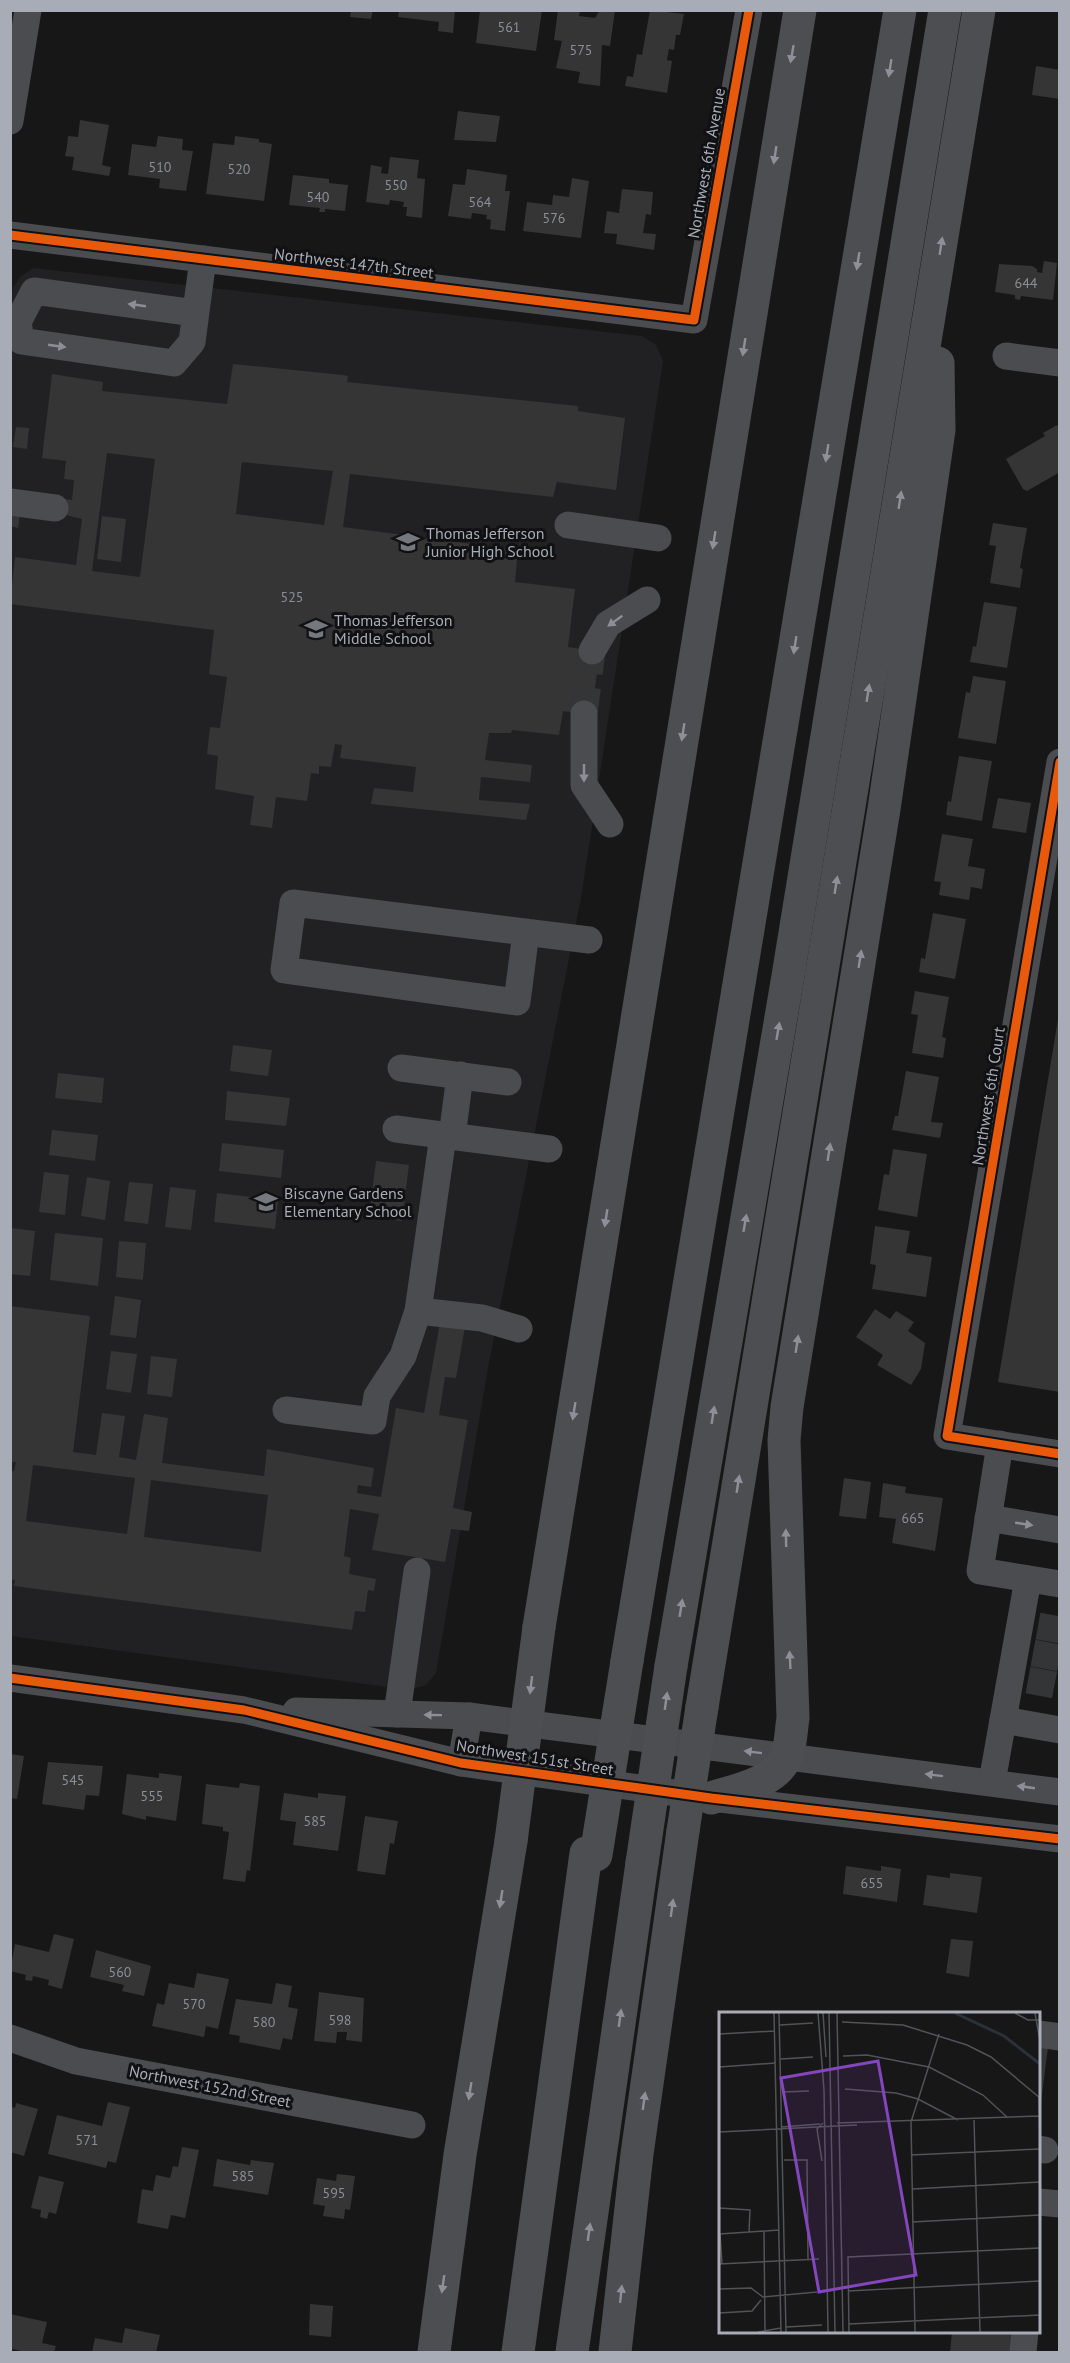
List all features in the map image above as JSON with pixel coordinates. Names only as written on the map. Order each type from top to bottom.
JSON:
[{"type":"highway","points":[[434,2352],[460,2155],[511,1841],[539,1627],[800,10]]},
{"type":"highway","points":[[518,2352],[591,1854],[622,1660],[740,974],[900,10]]},
{"type":"highway","points":[[572,2352],[671,1666],[792,952],[945,10]]},
{"type":"highway","points":[[615,2352],[637,2154],[702,1707],[979,10]]},
{"type":"highway","points":[[711,1798],[770,1776],[787,1756],[793,1718],[784,1440],[787,1407],[884,809],[939,430],[936,277]]},
{"type":"highway","points":[[527,2352],[591,1854]]},
{"type":"street","points":[[10,121],[28,10]]},
{"type":"street","name":"Northwest 6th Avenue","points":[[694,320],[748,10]]},
{"type":"street","name":"Northwest 147th Street","points":[[10,235],[694,320]]},
{"type":"street","points":[[195,313],[34,291],[18,322],[21,341],[174,363],[192,342],[203,259]]},
{"type":"street","points":[[1006,357],[1059,363]]},
{"type":"street","points":[[10,502],[55,508]]},
{"type":"street","points":[[568,525],[658,538]]},
{"type":"street","points":[[592,651],[608,624],[647,600]]},
{"type":"street","points":[[584,714],[584,785],[610,824]]},
{"type":"street","name":"Northwest 6th Court","points":[[1000,1444],[947,1436],[1059,762]]},
{"type":"street","points":[[526,932],[517,1002],[284,970],[293,903],[526,932],[589,940]]},
{"type":"street","points":[[401,1068],[508,1082]]},
{"type":"street","points":[[286,1410],[373,1421],[377,1395],[403,1356],[418,1311],[447,1136],[460,1075]]},
{"type":"street","points":[[396,1130],[549,1149]]},
{"type":"street","points":[[418,1311],[482,1318],[519,1329]]},
{"type":"street","points":[[1059,1454],[1000,1444],[980,1571],[1059,1584]]},
{"type":"street","points":[[988,1518],[1059,1530]]},
{"type":"street","points":[[397,1713],[417,1571]]},
{"type":"street","points":[[992,1782],[1003,1720],[1022,1665],[1029,1625],[1028,1579]]},
{"type":"street","name":"Northwest 151st Street","points":[[10,1678],[244,1710],[461,1762],[711,1798],[1059,1839]]},
{"type":"street","name":"Northwest 151st Street","points":[[244,1710],[469,1716],[1059,1791]]},
{"type":"street","points":[[461,1762],[469,1716]]},
{"type":"street","points":[[1003,1720],[1059,1730]]},
{"type":"street","points":[[1040,2034],[1059,2037]]},
{"type":"street","name":"Northwest 152nd Street","points":[[10,2038],[76,2061],[412,2125]]},
{"type":"street","points":[[1040,2202],[1059,2204]]},
{"type":"street","points":[[1023,2352],[1025,2333]]},
{"type":"shaded area","points":[[33,268],[642,336],[656,345],[663,361],[581,898],[488,1368],[436,1673],[426,1685],[410,1690],[11,1636],[10,305],[13,288],[20,277]]},
{"type":"building","points":[[351,10],[373,10],[371,19],[350,17]]},
{"type":"building","points":[[399,10],[455,10],[453,33],[438,31],[439,22],[398,17]]},
{"type":"building","points":[[480,10],[542,10],[536,51],[476,43]]},
{"type":"building","points":[[558,10],[580,10],[579,16],[595,18],[600,10],[615,10],[610,46],[602,45],[600,86],[578,83],[580,72],[556,68],[562,41],[554,40]]},
{"type":"building","points":[[650,10],[684,14],[680,35],[676,35],[674,50],[669,49],[667,60],[672,61],[667,93],[625,86],[627,76],[633,77],[637,54],[642,55]]},
{"type":"building","points":[[1036,66],[1060,70],[1060,99],[1032,95]]},
{"type":"building","points":[[458,111],[500,116],[496,142],[454,140]]},
{"type":"building","points":[[80,120],[109,125],[102,165],[111,167],[109,176],[72,170],[74,157],[65,156],[68,136],[78,137]]},
{"type":"building","points":[[158,136],[183,139],[182,150],[193,151],[186,191],[159,188],[160,179],[128,175],[132,144],[156,147]]},
{"type":"building","points":[[235,136],[259,139],[259,142],[272,144],[264,201],[206,194],[213,143],[234,145]]},
{"type":"building","points":[[390,157],[419,160],[417,178],[425,179],[422,218],[406,216],[407,207],[403,207],[404,202],[390,200],[389,205],[366,202],[371,165],[382,167],[381,173],[388,174]]},
{"type":"building","points":[[467,169],[507,175],[505,191],[510,191],[505,231],[490,229],[491,220],[486,219],[487,215],[472,213],[471,219],[448,216],[453,184],[465,185]]},
{"type":"building","points":[[293,175],[329,179],[329,183],[348,185],[345,211],[325,209],[325,212],[319,212],[320,208],[289,205]]},
{"type":"building","points":[[572,178],[589,181],[581,238],[523,231],[527,202],[552,205],[553,195],[569,197]]},
{"type":"building","points":[[622,189],[653,192],[651,215],[646,214],[643,233],[656,234],[654,250],[616,244],[617,234],[604,233],[607,211],[619,213]]},
{"type":"building","points":[[1044,261],[1057,263],[1053,300],[1021,296],[1020,300],[1015,299],[1015,295],[995,292],[999,264],[1032,266],[1037,269],[1037,272],[1042,273]]},
{"type":"building","points":[[233,364],[343,375],[348,376],[347,382],[578,406],[578,411],[625,418],[616,490],[557,482],[553,497],[350,474],[343,527],[518,550],[515,582],[575,589],[568,647],[600,652],[591,715],[563,711],[559,735],[512,730],[511,733],[489,733],[485,760],[532,765],[530,782],[481,777],[479,800],[530,804],[526,820],[371,804],[374,788],[413,792],[416,767],[340,758],[342,745],[335,744],[331,767],[319,766],[319,774],[311,773],[307,801],[276,797],[272,828],[250,825],[254,796],[215,789],[218,756],[207,754],[210,727],[220,728],[227,677],[209,674],[214,630],[10,604],[15,557],[76,565],[82,519],[62,514],[64,499],[72,500],[74,480],[64,479],[66,461],[42,458],[52,374],[103,382],[102,391],[227,404]],"holes":[[[107,453],[155,459],[140,577],[92,571]],[[242,462],[333,471],[324,525],[236,514]]]},
{"type":"building","points":[[1057,425],[1060,430],[1060,472],[1027,491],[1023,489],[1006,459],[1045,436],[1043,433]]},
{"type":"building","points":[[16,427],[29,428],[27,449],[13,447]]},
{"type":"building","points":[[10,506],[21,508],[18,528],[10,526]]},
{"type":"building","points":[[102,516],[126,519],[121,562],[97,559]]},
{"type":"building","points":[[993,523],[1027,528],[1020,568],[1023,569],[1020,588],[990,583],[996,546],[989,545]]},
{"type":"building","points":[[984,602],[1017,607],[1007,668],[970,662],[973,646],[976,647]]},
{"type":"building","points":[[973,676],[1006,681],[996,744],[958,738],[966,692],[970,693]]},
{"type":"building","points":[[959,756],[992,761],[982,821],[946,815],[948,801],[951,802]]},
{"type":"building","points":[[998,798],[1031,803],[1026,833],[992,828]]},
{"type":"building","points":[[942,834],[973,839],[968,866],[985,869],[982,889],[971,887],[969,900],[939,895],[941,882],[934,881]]},
{"type":"building","points":[[933,913],[966,919],[955,979],[919,972],[921,958],[925,959]]},
{"type":"building","points":[[915,991],[949,997],[942,1037],[946,1038],[943,1058],[912,1053],[918,1015],[911,1014]]},
{"type":"building","points":[[1058,1019],[1060,1019],[1060,1392],[998,1382]]},
{"type":"building","points":[[233,1045],[272,1050],[268,1076],[230,1071]]},
{"type":"building","points":[[906,1071],[939,1077],[931,1122],[943,1123],[940,1138],[892,1130],[895,1116],[898,1116]]},
{"type":"building","points":[[58,1073],[104,1078],[102,1103],[55,1098]]},
{"type":"building","points":[[227,1091],[290,1098],[286,1126],[225,1120]]},
{"type":"building","points":[[52,1130],[98,1135],[95,1161],[49,1155]]},
{"type":"building","points":[[222,1143],[284,1150],[281,1178],[219,1171]]},
{"type":"building","points":[[893,1149],[927,1154],[917,1217],[878,1210],[884,1174],[889,1175]]},
{"type":"building","points":[[376,1161],[409,1165],[402,1221],[369,1217]]},
{"type":"building","points":[[44,1172],[69,1175],[65,1215],[39,1212]]},
{"type":"building","points":[[87,1177],[110,1181],[105,1220],[81,1216]]},
{"type":"building","points":[[129,1182],[153,1184],[148,1224],[124,1221]]},
{"type":"building","points":[[170,1187],[196,1190],[191,1230],[165,1227]]},
{"type":"building","points":[[217,1193],[278,1200],[275,1229],[214,1222]]},
{"type":"building","points":[[875,1226],[910,1231],[906,1253],[932,1257],[926,1297],[872,1289],[876,1265],[870,1264]]},
{"type":"building","points":[[11,1228],[35,1231],[30,1276],[10,1274]]},
{"type":"building","points":[[55,1233],[103,1238],[98,1286],[50,1280]]},
{"type":"building","points":[[119,1241],[146,1243],[143,1280],[116,1277]]},
{"type":"building","points":[[115,1296],[141,1300],[136,1338],[110,1335]]},
{"type":"building","points":[[10,1306],[90,1316],[73,1452],[96,1455],[102,1413],[125,1416],[119,1457],[136,1460],[144,1414],[168,1418],[162,1463],[264,1476],[267,1449],[374,1468],[371,1487],[358,1485],[357,1493],[381,1497],[396,1408],[424,1413],[441,1317],[466,1321],[456,1378],[445,1377],[439,1415],[468,1420],[453,1508],[472,1512],[469,1531],[451,1529],[445,1562],[372,1550],[379,1514],[350,1509],[344,1556],[351,1558],[349,1574],[376,1579],[374,1591],[368,1590],[365,1612],[355,1611],[352,1630],[14,1586],[15,1580],[10,1579],[10,1471],[14,1471],[16,1462],[10,1462]],"holes":[[[33,1465],[135,1478],[127,1534],[26,1521]],[[151,1480],[268,1495],[261,1552],[144,1537]]]},
{"type":"building","points":[[875,1309],[890,1319],[896,1311],[914,1322],[908,1331],[925,1343],[921,1369],[911,1385],[877,1365],[883,1355],[856,1337]]},
{"type":"building","points":[[111,1351],[137,1354],[131,1393],[106,1389]]},
{"type":"building","points":[[151,1356],[177,1359],[172,1397],[147,1394]]},
{"type":"building","points":[[844,1478],[871,1482],[866,1519],[839,1516]]},
{"type":"building","points":[[883,1483],[906,1487],[905,1493],[943,1498],[935,1551],[892,1543],[896,1519],[879,1517]]},
{"type":"building","points":[[10,1754],[24,1756],[17,1799],[10,1798]]},
{"type":"building","points":[[48,1762],[103,1766],[99,1796],[86,1795],[84,1810],[42,1804]]},
{"type":"building","points":[[159,1773],[182,1776],[176,1821],[146,1816],[146,1820],[122,1814],[127,1774],[159,1778]]},
{"type":"building","points":[[240,1783],[260,1786],[250,1871],[247,1870],[245,1882],[223,1879],[229,1832],[223,1831],[223,1827],[202,1824],[206,1784],[239,1788]]},
{"type":"building","points":[[284,1793],[318,1798],[318,1793],[346,1796],[338,1851],[293,1845],[296,1822],[280,1820]]},
{"type":"building","points":[[365,1816],[398,1821],[394,1844],[390,1843],[385,1875],[357,1871]]},
{"type":"building","points":[[846,1866],[881,1871],[881,1866],[901,1869],[897,1902],[843,1894]]},
{"type":"building","points":[[950,1873],[982,1877],[977,1913],[923,1905],[927,1875],[950,1878]]},
{"type":"building","points":[[54,1934],[74,1939],[62,1989],[48,1985],[49,1980],[33,1976],[32,1981],[25,1980],[26,1975],[10,1971],[15,1944],[49,1952]]},
{"type":"building","points":[[951,1939],[973,1941],[969,1977],[946,1973]]},
{"type":"building","points":[[96,1950],[151,1966],[144,1996],[122,1991],[124,1985],[90,1977]]},
{"type":"building","points":[[197,1973],[229,1979],[218,2029],[206,2026],[204,2037],[152,2026],[157,2003],[164,2005],[169,1983],[194,1988]]},
{"type":"building","points":[[276,1983],[292,1986],[288,2007],[298,2009],[292,2040],[283,2038],[280,2050],[239,2042],[240,2036],[229,2034],[236,1999],[272,2004]]},
{"type":"building","points":[[319,1992],[364,1998],[362,2042],[346,2040],[347,2032],[337,2032],[336,2043],[314,2041]]},
{"type":"building","points":[[1040,2046],[1048,2047],[1040,2111]]},
{"type":"building","points":[[108,2102],[130,2107],[116,2163],[108,2161],[106,2168],[48,2154],[57,2115],[102,2126]]},
{"type":"building","points":[[16,2103],[38,2109],[24,2156],[10,2152],[10,2106],[15,2108]]},
{"type":"building","points":[[182,2147],[199,2150],[185,2218],[171,2215],[168,2229],[137,2223],[142,2189],[153,2191],[156,2175],[170,2178],[173,2166],[178,2167]]},
{"type":"building","points":[[217,2159],[250,2165],[251,2160],[274,2163],[268,2195],[213,2186]]},
{"type":"building","points":[[337,2174],[355,2176],[350,2210],[345,2209],[344,2219],[323,2216],[325,2206],[313,2204],[317,2178],[336,2181]]},
{"type":"building","points":[[39,2176],[64,2182],[56,2214],[49,2212],[47,2219],[40,2217],[41,2210],[31,2208]]},
{"type":"building","points":[[310,2304],[333,2306],[331,2337],[309,2335]]},
{"type":"building","points":[[10,2314],[47,2322],[42,2343],[56,2346],[54,2352],[25,2352],[13,2349],[10,2352]]},
{"type":"building","points":[[125,2328],[160,2335],[156,2352],[92,2352],[95,2338],[122,2343]]},
{"type":"building","points":[[952,2333],[1015,2333],[1012,2352],[950,2352]]},
{"type":"tunnel","points":[[584,714],[592,651]]},
{"type":"tunnel","points":[[1038,1626],[1060,1630]]},
{"type":"tunnel","points":[[1033,1653],[1060,1658]]},
{"type":"tunnel","points":[[1028,1680],[1060,1686]]},
{"type":"cycle path","points":[[10,235],[694,320],[749,10]]},
{"type":"cycle path","points":[[1060,762],[947,1436],[1060,1454]]},
{"type":"cycle path","points":[[10,1678],[244,1710],[461,1763],[711,1798],[1060,1839]]},
{"type":"place","name":"Thomas Jefferson Junior High School","points":[[408,542]]},
{"type":"place","name":"Thomas Jefferson Middle School","points":[[316,629]]},
{"type":"place","name":"Biscayne Gardens Elementary School","points":[[266,1202]]}]
